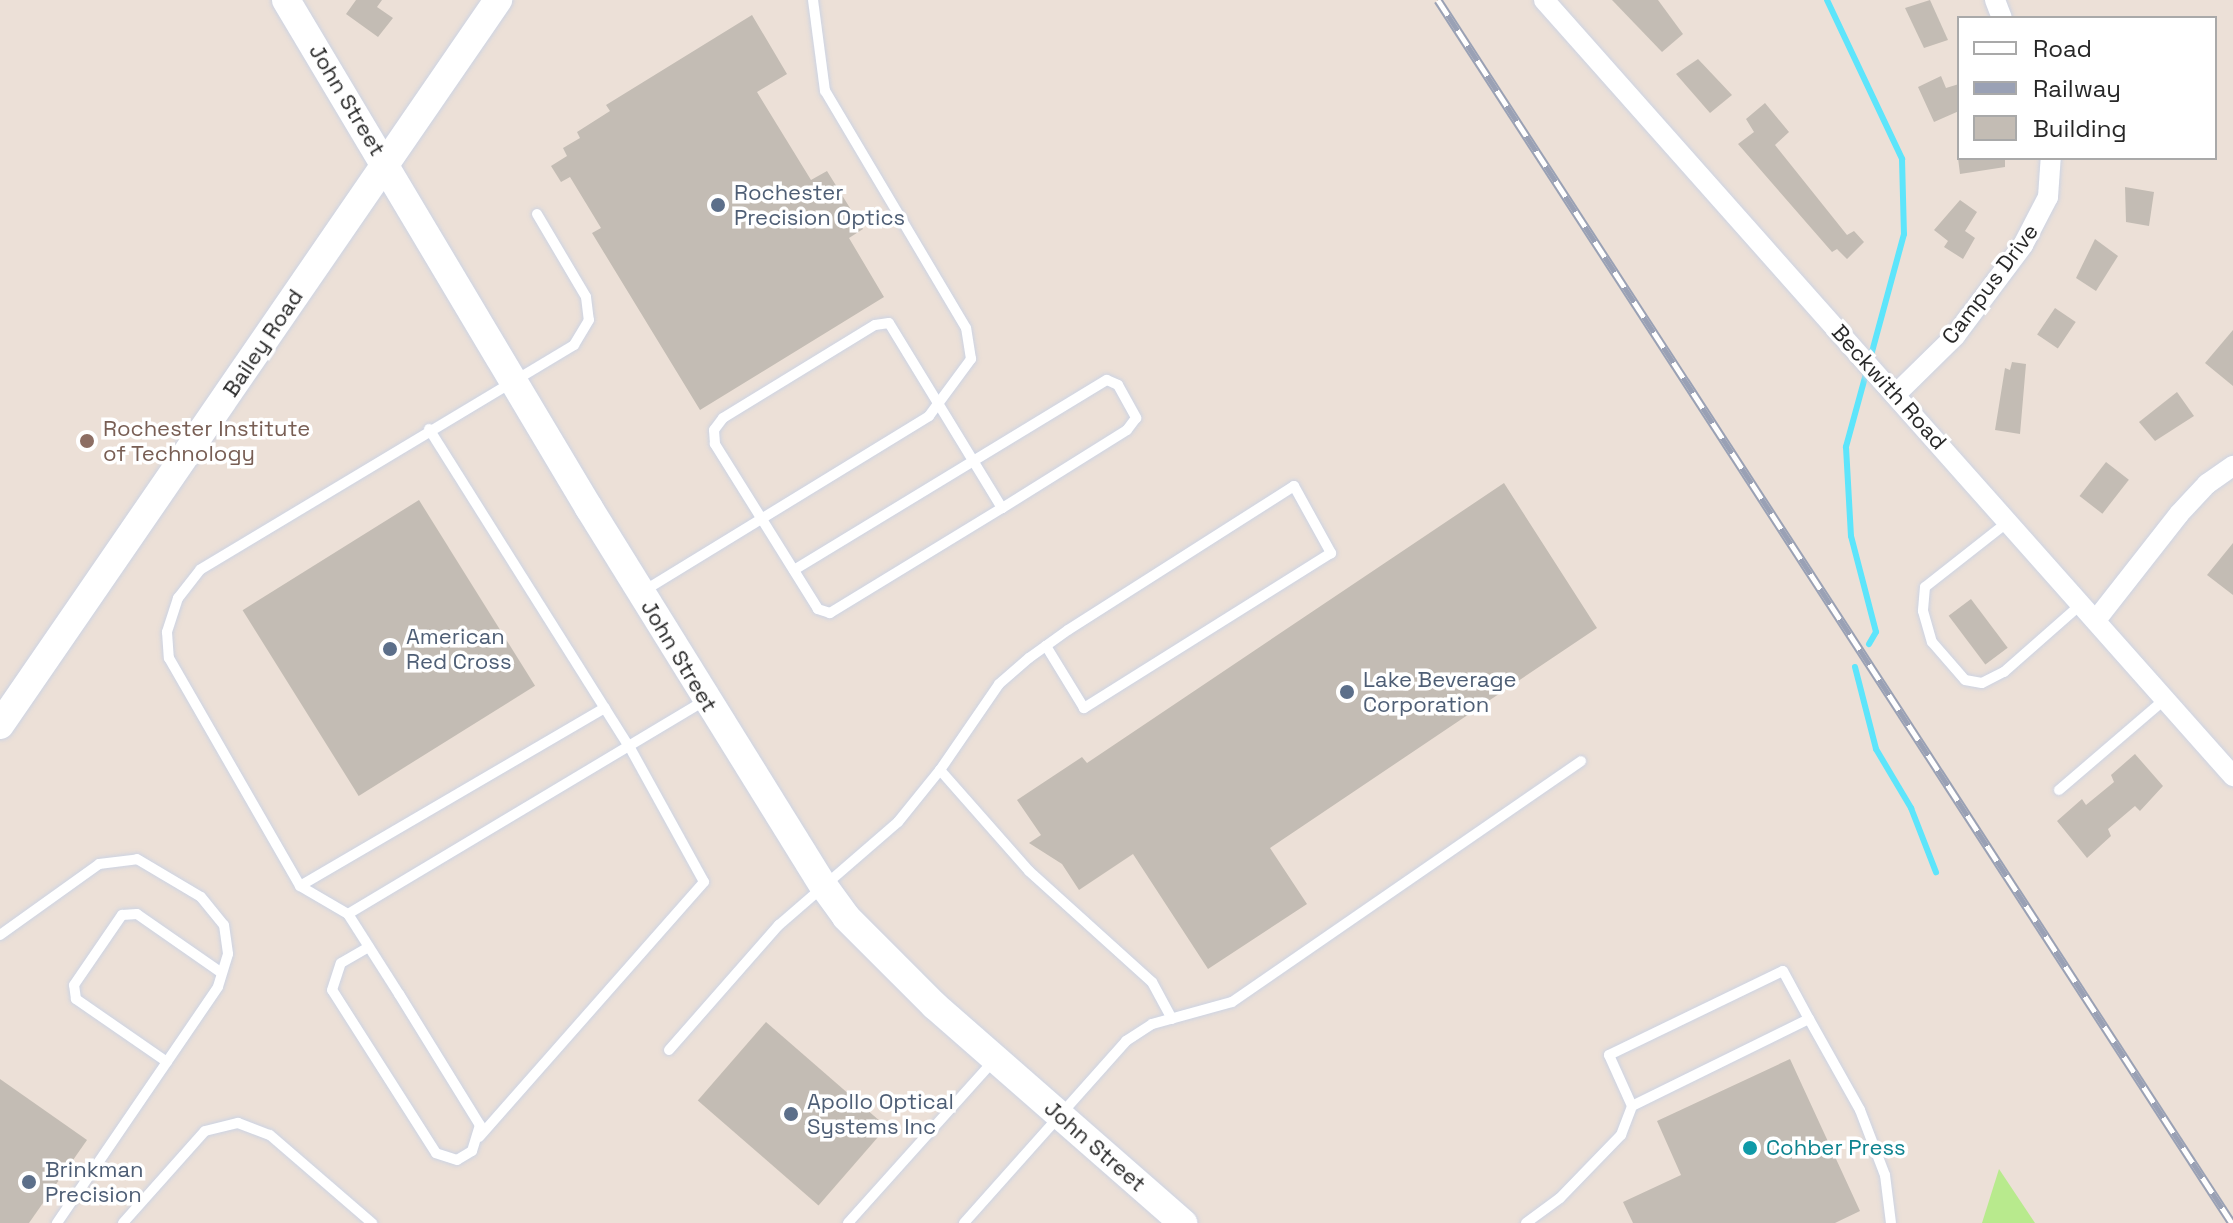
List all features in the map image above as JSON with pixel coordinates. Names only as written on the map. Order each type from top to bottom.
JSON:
[{"type":"street","name":"John Street","points":[[286,0],[512,382],[823,885],[885,958],[1183,1223]]},
{"type":"street","name":"Bailey Road","points":[[0,725],[498,0]]},
{"type":"street","name":"Beckwith Road","points":[[1544,0],[2233,776]]},
{"type":"street","name":"Campus Drive","points":[[1896,394],[1955,336],[2023,245],[2048,197],[2051,160]]},
{"type":"street","points":[[2096,620],[2179,514],[2207,484],[2233,466]]},
{"type":"lane","points":[[641,594],[929,416],[971,359],[966,328],[825,91],[813,0]]},
{"type":"lane","points":[[479,1137],[480,1125],[348,914],[300,886],[169,658],[167,632],[178,598],[200,570],[429,429],[574,345],[589,320],[586,297],[537,214]]},
{"type":"lane","points":[[794,570],[973,461],[1107,380],[1118,385],[1136,418],[1127,430],[1002,508],[830,613],[818,609],[715,444],[714,430],[723,418],[875,325],[889,323],[940,404],[973,461],[1002,508]]},
{"type":"lane","points":[[369,947],[341,963],[332,990],[436,1153],[457,1160],[472,1151],[479,1137],[704,882],[629,746],[429,429]]},
{"type":"lane","points":[[669,1050],[779,925],[898,822],[940,770],[999,684],[1046,646],[1294,486],[1331,553],[1084,708],[1046,646]]},
{"type":"lane","points":[[2009,521],[1925,587],[1923,611],[1932,642],[1965,680],[1982,683],[2004,672],[2081,604]]},
{"type":"lane","points":[[2059,790],[2165,699]]},
{"type":"lane","points":[[348,914],[706,700]]},
{"type":"lane","points":[[300,886],[605,708]]},
{"type":"lane","points":[[964,1223],[1126,1041],[1172,1019],[1232,1002],[1581,761]]},
{"type":"lane","points":[[940,770],[1029,871],[1152,982],[1172,1019]]},
{"type":"lane","points":[[0,935],[99,864],[137,859],[201,897],[224,925],[228,954],[222,973],[167,1062],[57,1223]]},
{"type":"lane","points":[[167,1062],[76,999],[74,985],[122,915],[137,914],[222,973]]},
{"type":"lane","points":[[1632,1106],[1609,1055],[1783,971],[1860,1110],[1885,1175],[1891,1223]]},
{"type":"lane","points":[[1526,1223],[1560,1198],[1621,1135],[1632,1106],[1809,1019]]},
{"type":"lane","points":[[848,1223],[996,1059]]},
{"type":"lane","points":[[123,1223],[205,1131],[238,1123],[270,1135],[372,1223]]},
{"type":"green space","points":[[1999,1169],[2035,1223],[1982,1223]]},
{"type":"building","points":[[356,0],[382,0],[377,7],[393,18],[378,37],[346,14]]},
{"type":"building","points":[[1612,0],[1658,0],[1683,34],[1662,52]]},
{"type":"building","points":[[1930,0],[1948,40],[1924,48],[1905,8]]},
{"type":"building","name":"Rochester Precision Optics","points":[[752,15],[787,74],[757,92],[811,180],[827,171],[863,229],[849,238],[884,297],[700,410],[592,233],[601,228],[570,177],[561,182],[551,166],[567,156],[563,148],[580,138],[577,132],[610,111],[606,105]]},
{"type":"building","points":[[1698,59],[1732,95],[1710,113],[1676,74]]},
{"type":"building","points":[[1941,76],[1946,88],[1957,85],[1957,112],[1934,122],[1918,87]]},
{"type":"building","points":[[1765,103],[1789,132],[1775,145],[1847,235],[1854,231],[1864,242],[1847,259],[1837,249],[1832,252],[1738,144],[1754,132],[1746,119]]},
{"type":"building","points":[[1958,160],[2005,160],[2005,167],[1960,174]]},
{"type":"building","points":[[2125,187],[2154,192],[2149,226],[2126,222]]},
{"type":"building","points":[[1960,200],[1977,212],[1965,231],[1975,238],[1963,259],[1944,247],[1948,241],[1934,230]]},
{"type":"building","points":[[2095,239],[2118,256],[2096,291],[2076,278]]},
{"type":"building","points":[[2055,308],[2076,322],[2058,349],[2037,335]]},
{"type":"building","points":[[2233,330],[2233,386],[2205,363]]},
{"type":"building","points":[[2012,362],[2026,364],[2020,434],[1995,430],[2005,368],[2010,370]]},
{"type":"building","points":[[2177,392],[2194,416],[2155,441],[2139,422]]},
{"type":"building","points":[[2106,462],[2129,480],[2102,514],[2080,496]]},
{"type":"building","name":"Lake Beverage Corporation","points":[[1504,483],[1597,628],[1270,848],[1307,904],[1208,969],[1133,854],[1079,890],[1062,864],[1029,843],[1041,835],[1017,800],[1082,757],[1087,763]]},
{"type":"building","name":"American Red Cross","points":[[419,500],[535,686],[359,796],[243,610]]},
{"type":"building","points":[[2233,543],[2233,595],[2207,575]]},
{"type":"building","points":[[1971,599],[2008,648],[1985,665],[1949,616]]},
{"type":"building","points":[[2135,754],[2163,786],[2140,811],[2135,806],[2108,829],[2111,836],[2087,858],[2057,821],[2082,799],[2086,805],[2114,782],[2111,775]]},
{"type":"building","name":"Apollo Optical Systems Inc","points":[[766,1022],[887,1127],[819,1205],[698,1100]]},
{"type":"building","name":"Cohber Press","points":[[1790,1059],[1860,1211],[1835,1223],[1633,1223],[1623,1202],[1681,1175],[1657,1121]]},
{"type":"building","name":"Brinkman Precision","points":[[0,1079],[87,1140],[29,1223],[0,1223]]},
{"type":"waterway","points":[[1827,0],[1902,159],[1904,234],[1870,359]]},
{"type":"waterway","points":[[1867,370],[1846,447],[1851,536],[1876,632],[1869,644]]},
{"type":"waterway","points":[[1855,667],[1876,749],[1911,808],[1936,872]]},
{"type":"railway","points":[[1438,0],[2232,1223]]},
{"type":"place","name":"Rochester Precision Optics","points":[[718,205]]},
{"type":"place","name":"Rochester Institute of Technology","points":[[87,441]]},
{"type":"place","name":"American Red Cross","points":[[390,649]]},
{"type":"place","name":"Lake Beverage Corporation","points":[[1347,692]]},
{"type":"place","name":"Apollo Optical Systems Inc","points":[[791,1114]]},
{"type":"place","name":"Cohber Press","points":[[1750,1148]]},
{"type":"place","name":"Brinkman Precision","points":[[29,1182]]}]
